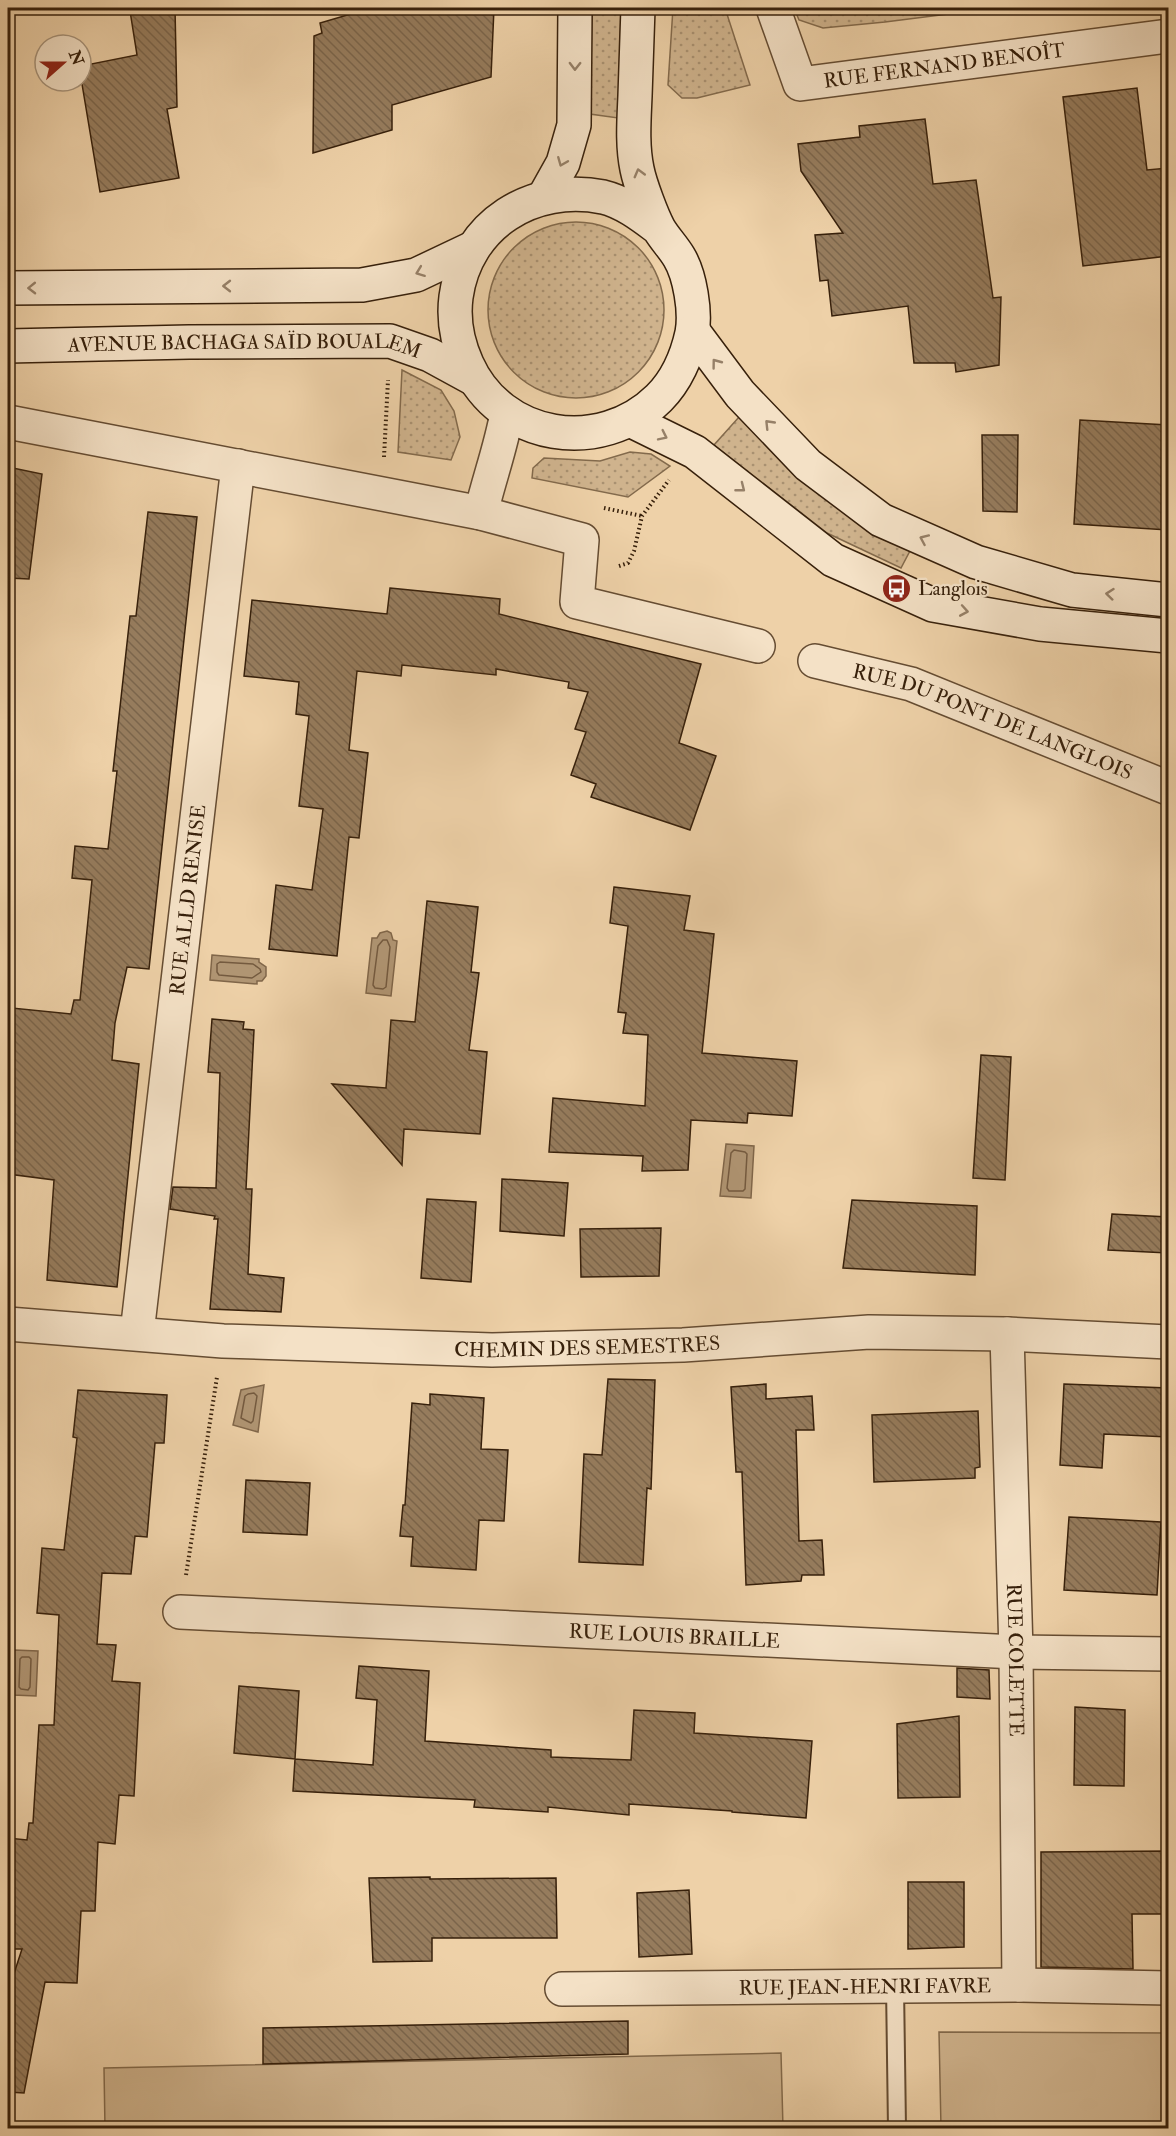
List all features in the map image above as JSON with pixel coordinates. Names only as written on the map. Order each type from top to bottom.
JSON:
[{"type":"street","points":[[544,197],[563,163],[574,125],[575,8]]},
{"type":"street","points":[[638,8],[633,130],[637,170],[658,228],[680,258],[692,294],[693,331],[681,367],[660,397],[630,420],[600,431],[568,434],[536,428],[507,413],[489,398],[474,379],[459,347],[454,313],[459,279],[473,248],[492,225],[517,208],[544,197],[574,194],[605,198],[634,210],[658,228]]},
{"type":"street","name":"RUE FERNAND BENOÎT","points":[[773,8],[800,84],[1168,36]]},
{"type":"street","points":[[8,288],[362,285],[416,274],[473,248]]},
{"type":"street","points":[[693,331],[740,394],[808,465],[881,520],[976,562],[1071,590],[1168,600]]},
{"type":"street","name":"AVENUE BACHAGA SAÏD BOUALEM","points":[[8,346],[390,341],[430,355],[474,379]]},
{"type":"street","points":[[481,513],[488,483],[501,446],[507,413]]},
{"type":"street","points":[[630,420],[695,452],[833,560],[933,605],[1040,624],[1168,636]]},
{"type":"street","points":[[8,422],[481,513],[582,540],[577,602],[758,646]]},
{"type":"street","name":"RUE ALLD RENISE","points":[[137,1333],[238,466]]},
{"type":"street","name":"RUE DU PONT DE LANGLOIS","points":[[815,661],[911,684],[1168,788]]},
{"type":"street","name":"CHEMIN DES SEMESTRES","points":[[8,1324],[223,1341],[492,1350],[683,1345],[869,1332],[1007,1334],[1168,1342]]},
{"type":"street","name":"RUE COLETTE","points":[[1007,1334],[1016,1652],[1019,1985]]},
{"type":"street","name":"RUE LOUIS BRAILLE","points":[[180,1612],[856,1642],[1016,1652],[1168,1654]]},
{"type":"street","name":"RUE JEAN-HENRI FAVRE","points":[[562,1989],[1019,1985],[1168,1988]]},
{"type":"lane","points":[[895,1986],[897,2128]]},
{"type":"path","points":[[580,566],[610,569],[628,563],[634,551],[642,516],[658,492]]},
{"type":"path","points":[[180,1612],[223,1341]]},
{"type":"shaded area","points":[[592,8],[621,8],[618,118],[590,114]]},
{"type":"shaded area","points":[[673,8],[725,8],[750,85],[697,98],[682,98],[668,85]]},
{"type":"shaded area","points":[[794,8],[996,8],[823,28],[799,20]]},
{"type":"shaded area","points":[[576,222],[610,229],[625,237],[638,248],[649,261],[657,276],[664,310],[657,344],[649,359],[638,372],[625,383],[610,391],[576,398],[542,391],[527,383],[514,372],[503,359],[495,344],[488,310],[495,276],[503,261],[514,248],[527,237],[542,229]]},
{"type":"shaded area","points":[[402,370],[441,390],[454,411],[460,437],[451,460],[398,452]]},
{"type":"shaded area","points":[[739,417],[795,465],[912,547],[901,568],[827,533],[714,445]]},
{"type":"shaded area","points":[[630,452],[651,454],[670,466],[628,497],[532,478],[533,468],[544,458],[600,461]]},
{"type":"shaded area","points":[[939,2032],[1168,2033],[1168,2128],[941,2128]]},
{"type":"shaded area","points":[[781,2053],[783,2128],[105,2128],[104,2068]]},
{"type":"water","points":[[387,931],[391,933],[393,940],[397,941],[391,996],[366,993],[372,938],[377,938],[380,933]]},
{"type":"water","points":[[212,955],[259,959],[259,962],[266,967],[266,976],[262,981],[257,981],[257,984],[210,980]]},
{"type":"water","points":[[726,1144],[754,1146],[751,1198],[720,1196]]},
{"type":"water","points":[[264,1385],[258,1432],[233,1425],[241,1390]]},
{"type":"water","points":[[14,1650],[38,1651],[36,1696],[13,1695]]},
{"type":"building","points":[[175,8],[177,107],[167,109],[179,178],[100,192],[84,93],[93,93],[93,64],[137,55],[130,11]]},
{"type":"building","points":[[371,8],[494,8],[491,77],[392,105],[392,130],[313,153],[314,36],[322,33],[320,23]]},
{"type":"building","points":[[1137,88],[1147,170],[1168,168],[1168,256],[1083,266],[1063,97]]},
{"type":"building","points":[[925,119],[933,184],[976,180],[993,298],[1001,297],[999,365],[956,372],[955,363],[914,363],[908,306],[832,316],[828,280],[820,281],[815,235],[843,233],[801,171],[798,144],[860,137],[859,126]]},
{"type":"building","points":[[1080,420],[1168,425],[1168,530],[1074,524]]},
{"type":"building","points":[[982,435],[1018,435],[1017,512],[983,511]]},
{"type":"building","points":[[8,467],[42,474],[29,579],[8,578]]},
{"type":"building","points":[[148,512],[197,517],[149,969],[127,967],[115,1023],[112,1060],[139,1064],[117,1287],[47,1280],[54,1180],[8,1174],[8,1106],[12,1068],[8,1067],[8,1062],[12,1008],[71,1014],[74,1000],[80,1000],[92,880],[72,878],[75,846],[108,849],[117,771],[113,771],[130,616],[136,616]]},
{"type":"building","points":[[390,588],[500,599],[499,614],[701,664],[679,743],[716,756],[690,830],[591,797],[596,784],[571,775],[586,732],[575,729],[588,692],[568,688],[569,682],[496,669],[496,675],[402,665],[401,676],[357,671],[349,750],[368,753],[359,838],[349,837],[337,956],[269,949],[276,885],[312,890],[323,809],[299,806],[309,716],[296,714],[299,682],[244,676],[252,600],[387,614]]},
{"type":"building","points":[[614,887],[690,896],[684,930],[714,934],[702,1053],[797,1061],[792,1116],[748,1113],[747,1123],[691,1120],[688,1170],[642,1171],[643,1156],[549,1152],[553,1098],[645,1106],[648,1035],[623,1033],[626,1013],[618,1012],[628,926],[610,923]]},
{"type":"building","points":[[427,901],[478,907],[471,972],[479,973],[469,1050],[487,1052],[480,1134],[404,1129],[402,1165],[332,1084],[386,1088],[391,1020],[415,1022]]},
{"type":"building","points":[[212,1019],[244,1022],[243,1029],[254,1030],[246,1189],[252,1189],[248,1274],[284,1278],[281,1312],[210,1309],[218,1219],[214,1219],[215,1216],[170,1209],[173,1187],[216,1188],[220,1073],[208,1072]]},
{"type":"building","points":[[981,1055],[1011,1057],[1005,1180],[973,1178]]},
{"type":"building","points":[[502,1179],[568,1183],[564,1236],[500,1231]]},
{"type":"building","points":[[427,1199],[476,1202],[471,1282],[421,1278]]},
{"type":"building","points":[[852,1200],[977,1206],[975,1275],[843,1268]]},
{"type":"building","points":[[1112,1214],[1168,1217],[1168,1253],[1108,1250]]},
{"type":"building","points":[[661,1228],[659,1276],[581,1277],[580,1229]]},
{"type":"building","points":[[608,1379],[655,1380],[651,1489],[647,1488],[643,1565],[579,1562],[584,1454],[602,1455]]},
{"type":"building","points":[[766,1384],[766,1399],[812,1396],[814,1430],[796,1430],[799,1541],[822,1540],[824,1575],[802,1575],[801,1581],[746,1585],[742,1472],[736,1472],[731,1387]]},
{"type":"building","points":[[1064,1384],[1168,1388],[1168,1437],[1104,1434],[1102,1468],[1060,1465]]},
{"type":"building","points":[[78,1390],[167,1395],[164,1443],[155,1443],[147,1537],[135,1536],[131,1574],[102,1573],[97,1644],[116,1645],[112,1681],[140,1683],[134,1796],[119,1795],[115,1844],[98,1842],[95,1911],[81,1911],[77,1983],[45,1982],[24,2093],[8,2092],[8,1992],[22,1949],[8,1949],[8,1838],[27,1840],[29,1823],[33,1823],[39,1725],[54,1725],[59,1615],[37,1613],[42,1548],[64,1550],[77,1438],[73,1437]]},
{"type":"building","points":[[430,1394],[484,1398],[481,1449],[508,1450],[504,1521],[479,1520],[476,1570],[411,1566],[413,1537],[400,1536],[403,1505],[405,1505],[412,1403],[430,1405]]},
{"type":"building","points":[[978,1411],[980,1467],[975,1468],[975,1478],[874,1482],[872,1415]]},
{"type":"building","points":[[246,1480],[310,1483],[307,1535],[243,1532]]},
{"type":"building","points":[[1069,1517],[1161,1522],[1157,1595],[1064,1590]]},
{"type":"building","points":[[359,1666],[429,1671],[425,1741],[551,1750],[551,1757],[631,1760],[634,1710],[695,1713],[694,1733],[812,1741],[806,1818],[629,1804],[629,1815],[548,1807],[548,1812],[474,1807],[475,1800],[293,1791],[295,1759],[373,1765],[377,1700],[356,1698]]},
{"type":"building","points":[[957,1668],[989,1670],[990,1699],[957,1697]]},
{"type":"building","points":[[239,1686],[299,1691],[295,1759],[234,1753]]},
{"type":"building","points":[[1075,1707],[1125,1710],[1124,1786],[1074,1785]]},
{"type":"building","points":[[959,1716],[960,1797],[898,1798],[897,1724]]},
{"type":"building","points":[[1168,1851],[1168,1914],[1132,1914],[1133,1969],[1041,1967],[1041,1852]]},
{"type":"building","points":[[430,1877],[430,1879],[556,1878],[557,1938],[432,1938],[432,1961],[373,1962],[369,1878]]},
{"type":"building","points":[[908,1882],[964,1882],[964,1947],[908,1949]]},
{"type":"building","points":[[689,1890],[692,1954],[639,1957],[637,1893]]},
{"type":"building","points":[[628,2021],[628,2054],[263,2064],[263,2028]]},
{"type":"place","name":"Langlois","points":[[897,588]]}]
